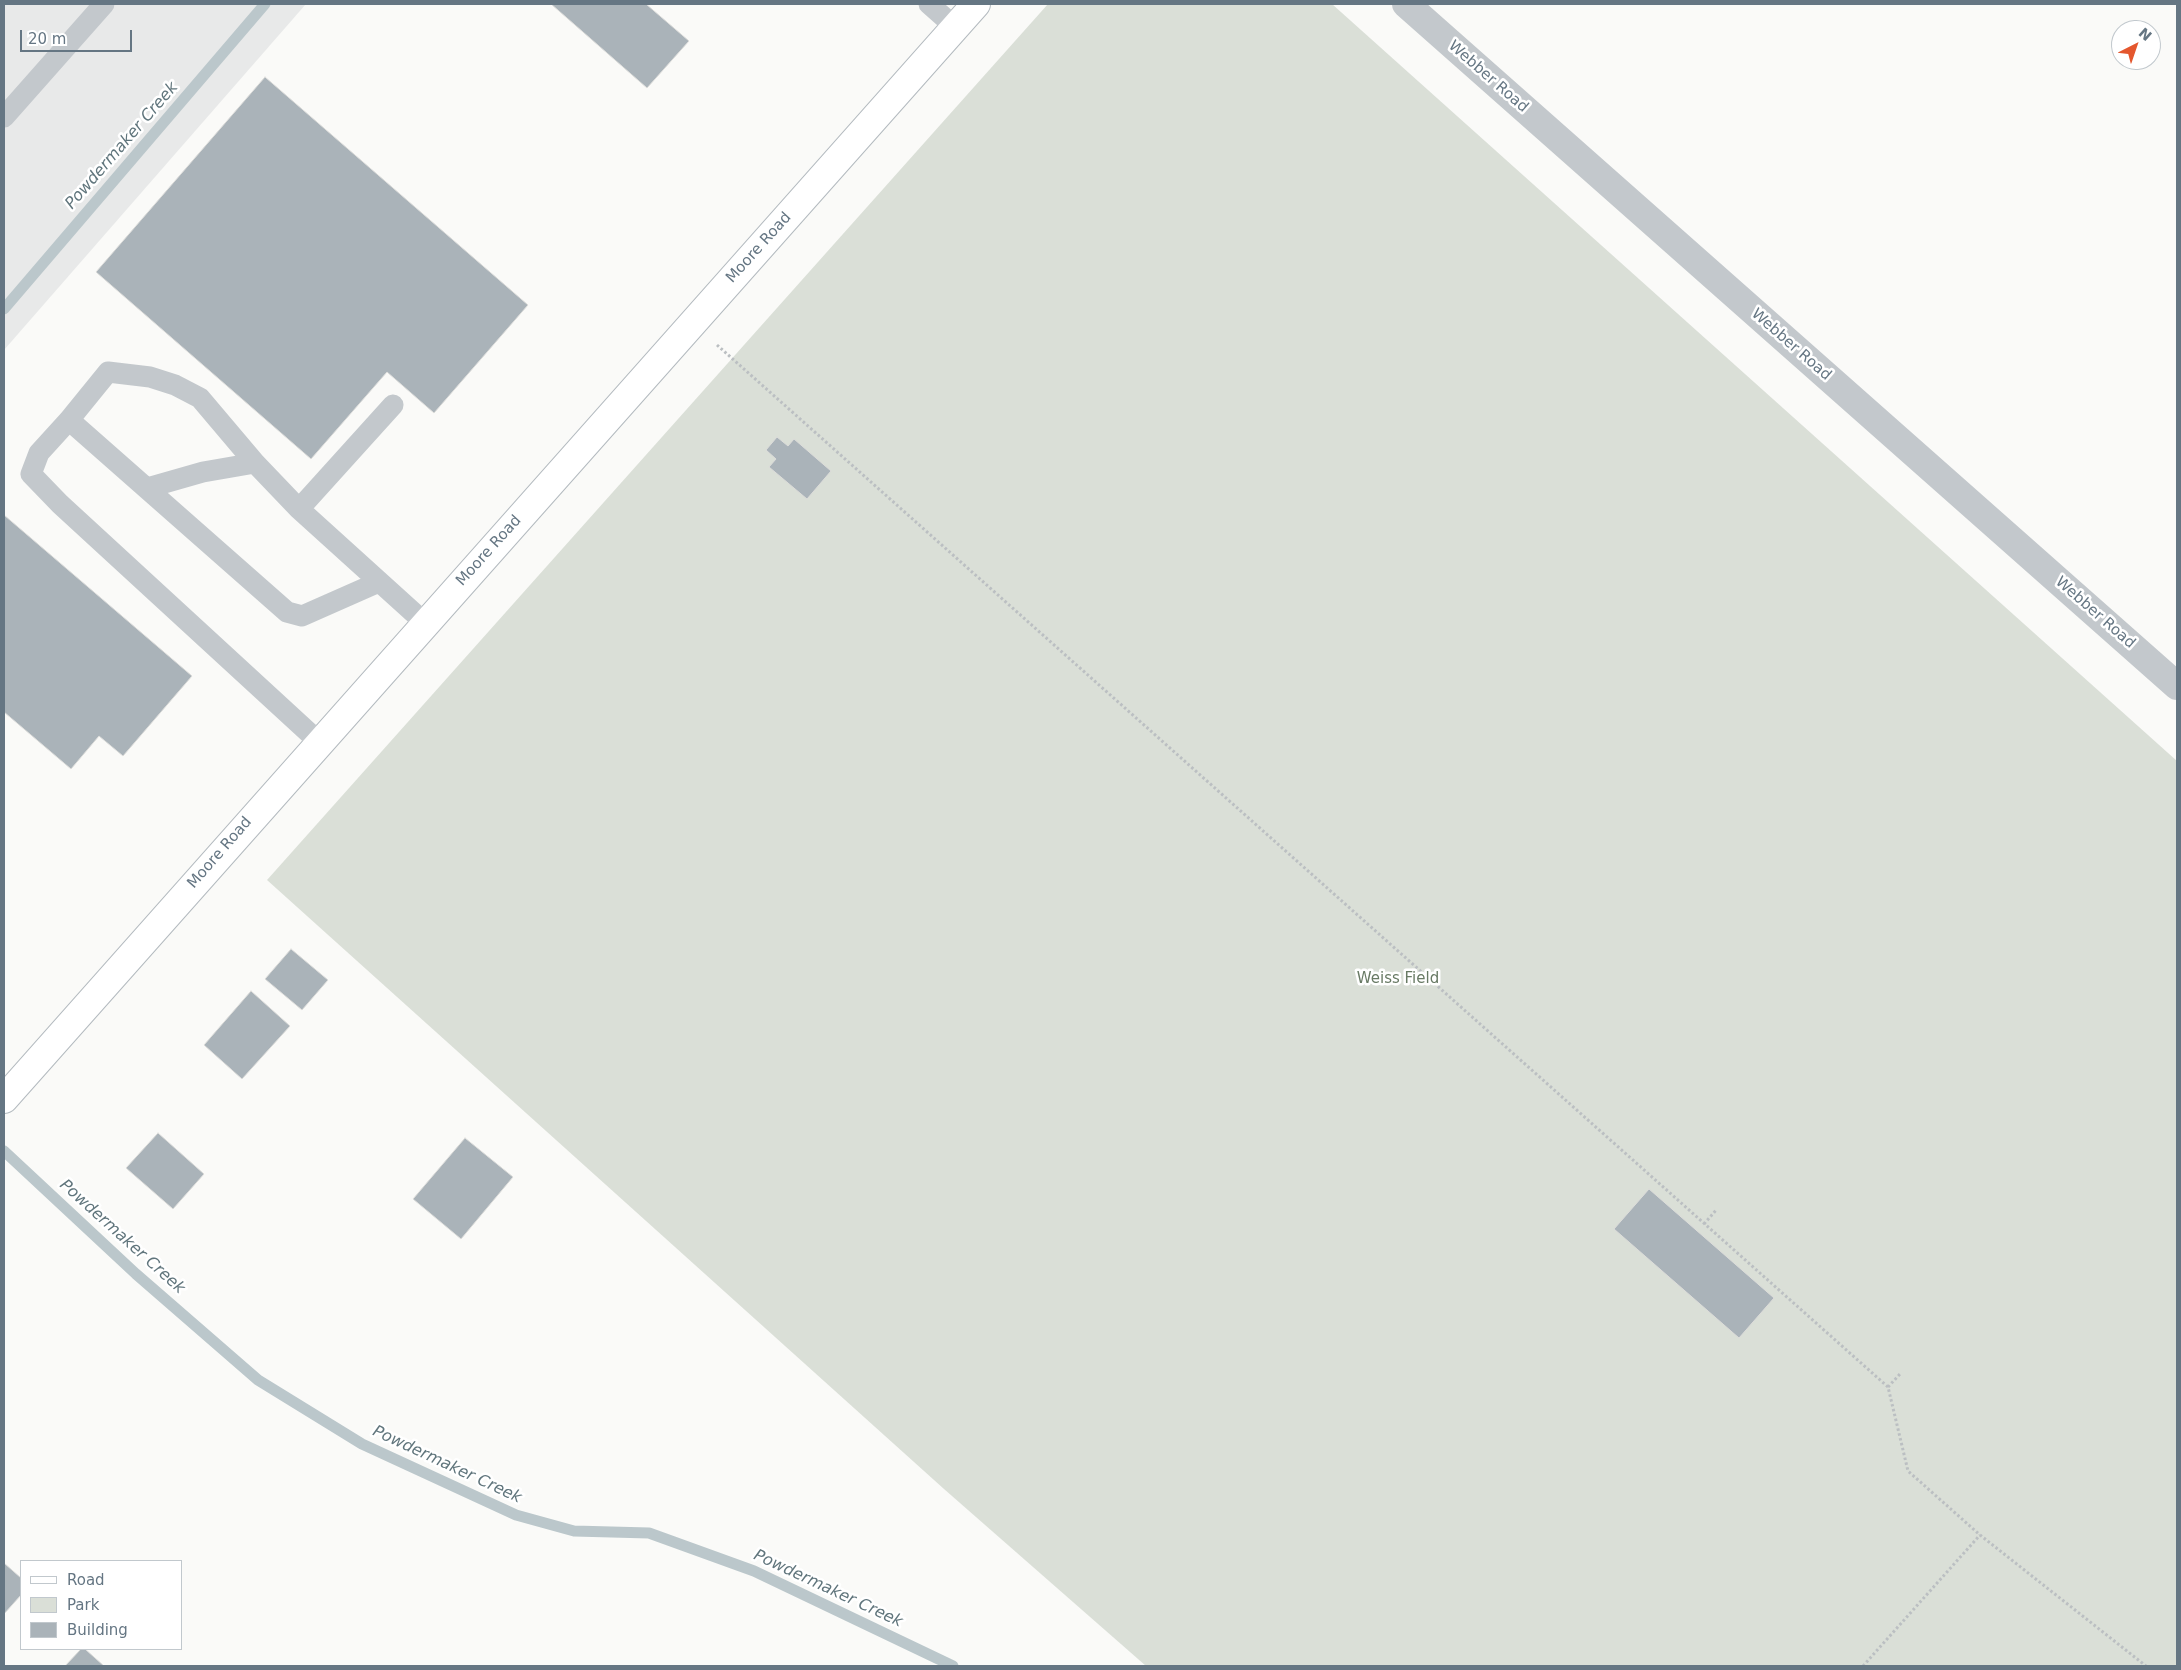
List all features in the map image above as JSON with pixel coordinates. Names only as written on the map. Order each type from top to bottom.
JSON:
[{"type":"street","name":"Moore Road","points":[[4,1099],[976,4]]},
{"type":"street","name":"Webber Road","points":[[1406,4],[2177,686]]},
{"type":"lane","points":[[4,117],[104,4]]},
{"type":"lane","points":[[929,4],[956,27]]},
{"type":"lane","points":[[319,742],[60,504],[31,474],[39,453],[108,372],[150,378],[175,385],[200,398],[254,463],[299,509],[425,623]]},
{"type":"lane","points":[[299,509],[393,405]]},
{"type":"lane","points":[[69,420],[287,612],[302,616],[379,582]]},
{"type":"lane","points":[[147,488],[203,472],[254,463]]},
{"type":"path","points":[[692,323],[1888,1388],[1908,1472],[1980,1535],[2146,1666]]},
{"type":"path","points":[[1704,1224],[1717,1209]]},
{"type":"path","points":[[1888,1388],[1900,1374]]},
{"type":"path","points":[[1863,1666],[1980,1535]]},
{"type":"shaded area","points":[[4,4],[306,4],[4,350]]},
{"type":"green space","name":"Weiss Field","points":[[1048,4],[1332,4],[2177,761],[2177,1666],[1146,1666],[944,1489],[267,880]]},
{"type":"building","points":[[551,4],[646,4],[689,41],[647,88]]},
{"type":"building","points":[[265,77],[528,305],[434,413],[387,372],[311,459],[96,272]]},
{"type":"building","points":[[777,437],[788,446],[794,439],[831,471],[807,499],[769,467],[776,459],[766,450]]},
{"type":"building","points":[[4,515],[192,676],[123,756],[99,736],[71,769],[4,712]]},
{"type":"building","points":[[291,949],[328,980],[302,1010],[265,979]]},
{"type":"building","points":[[251,991],[290,1026],[242,1079],[204,1045]]},
{"type":"building","points":[[158,1133],[204,1174],[173,1209],[126,1168]]},
{"type":"building","points":[[465,1138],[513,1177],[461,1239],[413,1199]]},
{"type":"building","points":[[1649,1189],[1774,1298],[1739,1338],[1614,1229]]},
{"type":"building","points":[[4,1563],[20,1577],[20,1596],[4,1614]]},
{"type":"building","points":[[80,1650],[86,1650],[104,1666],[65,1666]]},
{"type":"waterway","name":"Powdermaker Creek","points":[[4,309],[265,4]]},
{"type":"waterway","name":"Powdermaker Creek","points":[[4,1151],[136,1274],[258,1380],[362,1444],[516,1515],[574,1531],[649,1533],[754,1571],[953,1666]]}]
